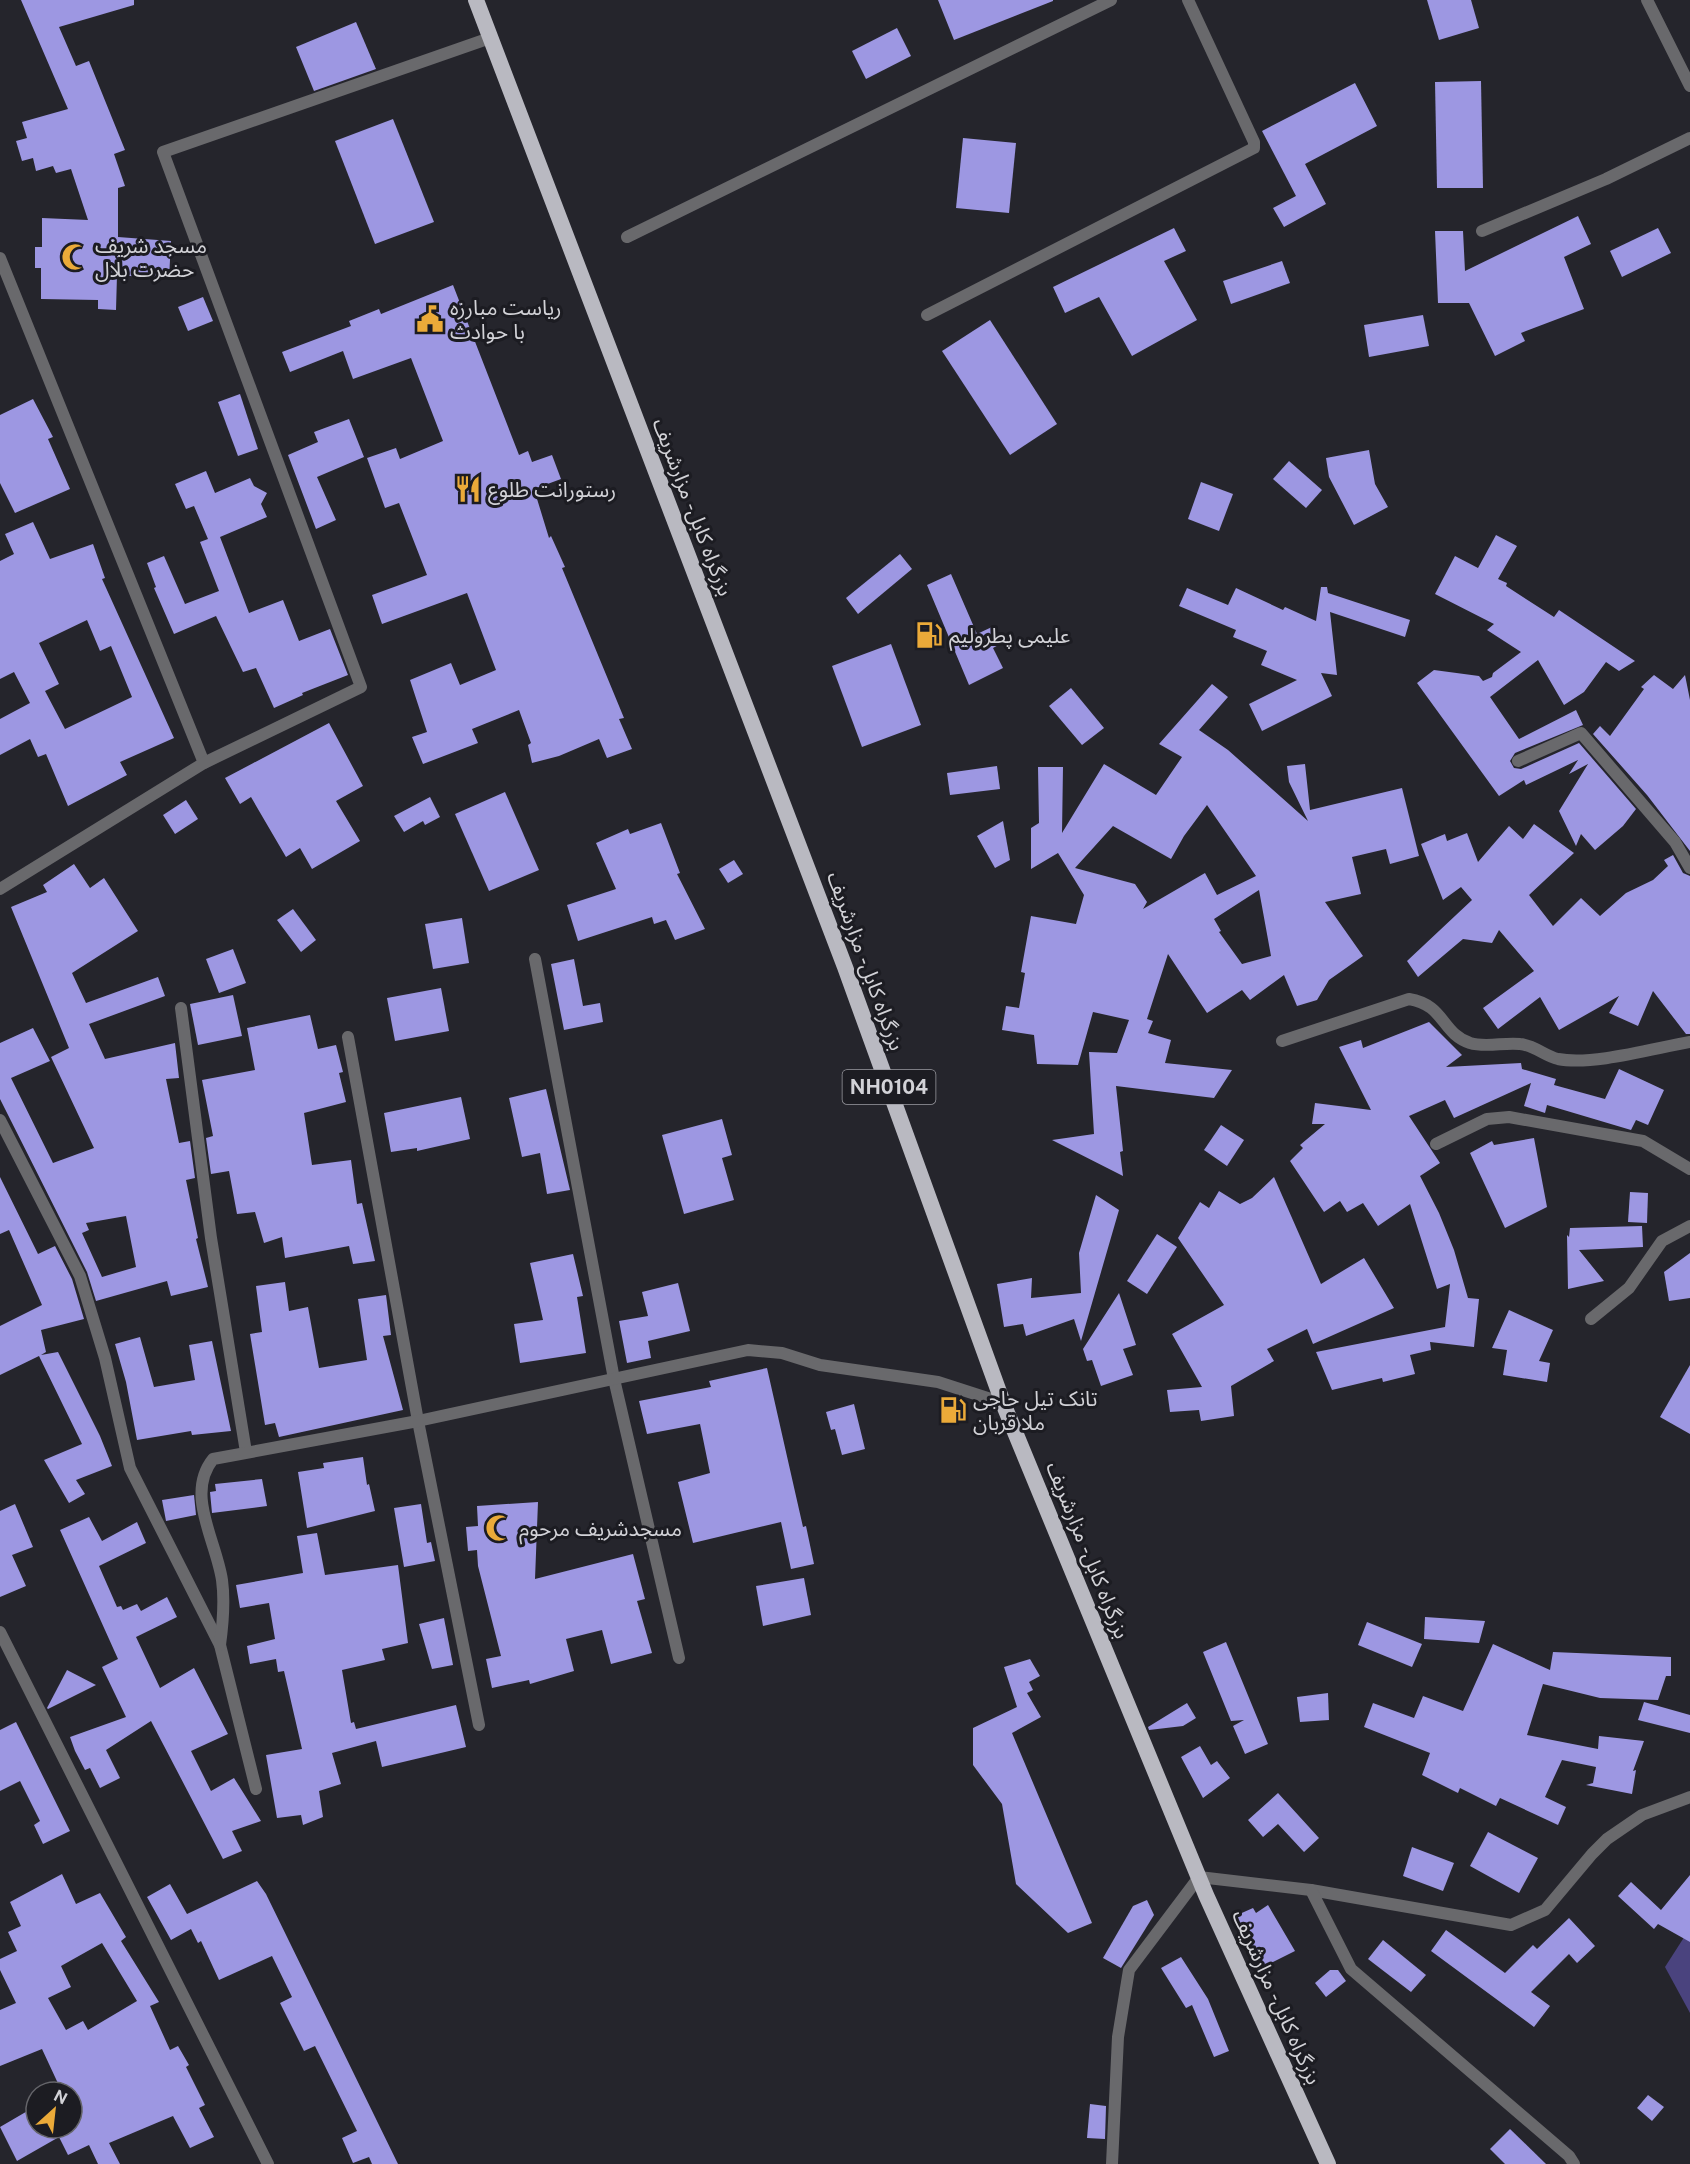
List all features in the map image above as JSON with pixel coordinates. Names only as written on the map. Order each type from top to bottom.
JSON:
[{"type":"highway","name":"بزرگراه کابل - مزارشریف","points":[[476,0],[845,967],[1003,1403],[1199,1877],[1328,2164]]},
{"type":"street","points":[[627,237],[1111,0]]},
{"type":"street","points":[[927,315],[1254,148],[1254,142],[1188,0]]},
{"type":"street","points":[[1647,0],[1690,86]]},
{"type":"street","points":[[0,889],[204,763],[361,687],[163,152],[490,38]]},
{"type":"street","points":[[1482,231],[1606,179],[1690,138]]},
{"type":"street","points":[[0,258],[204,763]]},
{"type":"street","points":[[1518,761],[1581,733],[1675,842],[1690,868]]},
{"type":"street","points":[[535,959],[614,1379],[679,1658]]},
{"type":"street","points":[[1282,1041],[1409,999],[1424,1001],[1434,1008],[1454,1034],[1470,1043],[1519,1044],[1558,1059],[1597,1059],[1690,1042]]},
{"type":"street","points":[[181,1008],[211,1238],[246,1452]]},
{"type":"street","points":[[348,1037],[418,1421],[479,1725]]},
{"type":"street","points":[[1436,1144],[1487,1119],[1509,1117],[1643,1141],[1690,1169]]},
{"type":"street","points":[[0,1120],[80,1276],[105,1358],[130,1468],[220,1645],[256,1789]]},
{"type":"street","points":[[1591,1319],[1629,1288],[1662,1241],[1690,1226]]},
{"type":"street","points":[[220,1645],[224,1614],[221,1578],[200,1488],[203,1471],[213,1459],[418,1421],[748,1350],[782,1353],[820,1365],[876,1375],[938,1382],[1003,1403]]},
{"type":"street","points":[[0,1632],[268,2164]]},
{"type":"street","points":[[1112,2164],[1118,2037],[1129,1970],[1199,1877],[1311,1890],[1511,1924],[1545,1910],[1607,1839],[1642,1815],[1690,1797]]},
{"type":"street","points":[[1311,1890],[1351,1969],[1569,2156],[1574,2164]]},
{"type":"shaded area","points":[[1690,1928],[1690,2013],[1665,1967]]},
{"type":"building","points":[[21,0],[134,0],[134,5],[59,27],[76,66],[89,61],[125,150],[114,154],[125,186],[118,188],[118,237],[171,241],[169,279],[117,275],[116,310],[98,309],[98,300],[41,299],[41,268],[35,268],[35,247],[42,247],[42,218],[88,220],[71,169],[56,173],[53,166],[36,171],[33,158],[22,161],[16,141],[27,138],[22,122],[68,109]]},
{"type":"building","points":[[938,0],[1053,0],[1053,1],[954,40]]},
{"type":"building","points":[[1427,0],[1471,0],[1479,28],[1439,40]]},
{"type":"building","points":[[356,22],[376,69],[314,91],[296,47]]},
{"type":"building","points":[[897,28],[911,56],[866,79],[852,51]]},
{"type":"building","points":[[1481,81],[1483,188],[1437,188],[1435,82]]},
{"type":"building","points":[[1355,83],[1377,126],[1305,164],[1326,204],[1284,227],[1273,208],[1296,196],[1262,131]]},
{"type":"building","points":[[393,119],[434,222],[375,244],[335,141]]},
{"type":"building","points":[[963,138],[1016,143],[1009,213],[956,208]]},
{"type":"building","points":[[1578,216],[1591,244],[1564,257],[1584,309],[1521,333],[1525,341],[1495,356],[1469,303],[1438,303],[1435,231],[1463,231],[1465,271]]},
{"type":"building","points":[[1174,228],[1186,251],[1164,261],[1197,320],[1132,356],[1099,297],[1065,313],[1053,287]]},
{"type":"building","points":[[1658,228],[1671,253],[1622,277],[1610,251]]},
{"type":"building","points":[[1282,261],[1290,283],[1231,304],[1223,281]]},
{"type":"building","points":[[453,285],[519,455],[528,451],[532,462],[552,455],[561,479],[534,489],[549,538],[551,536],[565,567],[562,568],[624,718],[619,719],[632,749],[607,758],[599,739],[559,756],[532,763],[528,745],[531,743],[519,710],[472,729],[478,743],[423,764],[412,737],[427,732],[410,680],[451,663],[460,685],[496,670],[467,593],[382,624],[372,595],[427,575],[399,503],[385,508],[367,458],[396,448],[400,459],[443,441],[411,358],[353,379],[343,351],[290,372],[282,352],[351,326],[349,321],[379,309],[381,314]]},
{"type":"building","points":[[203,297],[213,321],[188,331],[178,307]]},
{"type":"building","points":[[1423,315],[1429,346],[1369,357],[1364,325]]},
{"type":"building","points":[[990,320],[1057,424],[1010,455],[942,351]]},
{"type":"building","points":[[240,394],[258,449],[238,456],[218,402]]},
{"type":"building","points":[[33,399],[53,437],[48,439],[70,489],[15,513],[0,483],[0,415]]},
{"type":"building","points":[[349,419],[364,457],[317,477],[336,520],[316,529],[288,455],[318,442],[314,432]]},
{"type":"building","points":[[1369,450],[1375,484],[1388,507],[1354,525],[1329,477],[1326,458]]},
{"type":"building","points":[[1289,461],[1322,490],[1306,508],[1273,479]]},
{"type":"building","points":[[206,471],[215,493],[250,478],[254,486],[267,493],[261,504],[267,517],[220,537],[249,613],[283,600],[299,641],[330,629],[348,675],[302,693],[303,695],[274,708],[256,668],[243,672],[216,616],[174,634],[154,588],[156,587],[147,563],[164,556],[185,604],[219,591],[200,542],[208,539],[194,506],[186,509],[175,484]]},
{"type":"building","points":[[1201,482],[1233,494],[1219,531],[1188,519]]},
{"type":"building","points":[[33,522],[50,559],[93,544],[105,578],[102,579],[174,738],[120,762],[127,775],[68,806],[46,754],[38,757],[30,739],[0,755],[0,719],[30,703],[14,672],[0,679],[0,561],[14,554],[5,534]],"holes":[[[87,620],[100,651],[111,646],[132,697],[65,729],[45,691],[59,684],[39,643]]]},
{"type":"building","points":[[1496,535],[1517,546],[1498,579],[1554,617],[1559,610],[1635,661],[1619,671],[1606,662],[1584,692],[1564,705],[1538,660],[1490,697],[1519,739],[1576,710],[1583,725],[1515,753],[1510,761],[1514,768],[1521,769],[1579,743],[1636,809],[1623,826],[1595,850],[1581,834],[1576,846],[1559,811],[1588,764],[1569,774],[1578,760],[1526,785],[1524,780],[1499,796],[1417,683],[1434,670],[1479,676],[1483,681],[1492,677],[1493,673],[1521,652],[1487,630],[1494,624],[1435,594],[1455,556],[1478,568]]},
{"type":"building","points":[[900,554],[912,569],[858,614],[846,598]]},
{"type":"building","points":[[951,574],[977,634],[994,626],[1002,643],[993,648],[1003,668],[969,685],[927,585]]},
{"type":"building","points":[[1321,587],[1327,587],[1328,593],[1410,620],[1405,637],[1330,612],[1337,675],[1321,673],[1332,696],[1262,731],[1249,704],[1297,680],[1261,665],[1267,651],[1233,637],[1236,630],[1179,606],[1187,588],[1228,605],[1236,588],[1283,610],[1285,607],[1316,621]]},
{"type":"building","points":[[891,644],[921,725],[862,747],[832,666]]},
{"type":"building","points":[[1654,675],[1673,689],[1685,675],[1690,700],[1690,851],[1647,795],[1593,734],[1600,726],[1610,736],[1644,689],[1641,687]]},
{"type":"building","points":[[1212,684],[1228,697],[1199,730],[1228,750],[1308,821],[1289,782],[1287,766],[1305,764],[1310,810],[1402,788],[1419,856],[1390,864],[1386,849],[1352,857],[1361,894],[1325,902],[1363,956],[1329,980],[1317,1000],[1297,1006],[1284,975],[1250,1000],[1242,990],[1207,1013],[1168,954],[1147,1019],[1153,1021],[1148,1033],[1171,1040],[1165,1063],[1232,1070],[1214,1098],[1116,1086],[1123,1151],[1120,1152],[1123,1176],[1052,1140],[1094,1134],[1089,1052],[1117,1053],[1129,1020],[1093,1012],[1078,1065],[1037,1064],[1034,1035],[1002,1030],[1006,1006],[1019,1008],[1025,973],[1021,972],[1031,916],[1076,924],[1084,895],[1058,853],[1031,869],[1031,828],[1039,823],[1038,767],[1063,767],[1062,833],[1104,764],[1156,795],[1182,757],[1159,744]],"holes":[[[1207,805],[1256,876],[1217,895],[1205,873],[1143,909],[1147,902],[1135,884],[1075,868],[1113,826],[1171,859],[1184,836]],[[1259,890],[1271,956],[1242,964],[1219,932],[1221,931],[1214,919]]]},
{"type":"building","points":[[1071,688],[1104,728],[1082,745],[1049,706]]},
{"type":"building","points":[[329,723],[363,786],[336,801],[360,841],[312,869],[300,848],[286,857],[251,797],[240,804],[225,778]]},
{"type":"building","points":[[997,766],[1000,789],[950,795],[947,773]]},
{"type":"building","points":[[505,792],[539,870],[489,891],[455,814]]},
{"type":"building","points":[[430,797],[440,817],[425,825],[423,821],[404,832],[394,816]]},
{"type":"building","points":[[186,800],[198,819],[175,834],[163,815]]},
{"type":"building","points":[[1003,821],[1010,860],[995,868],[977,836]]},
{"type":"building","points":[[661,823],[680,873],[677,874],[705,929],[675,940],[666,920],[654,924],[652,917],[578,941],[567,905],[616,889],[596,843],[628,829],[630,834]]},
{"type":"building","points":[[1534,824],[1574,853],[1529,895],[1553,926],[1581,898],[1600,916],[1626,893],[1653,880],[1668,866],[1664,860],[1673,855],[1683,873],[1690,876],[1690,1034],[1686,1034],[1653,991],[1638,1026],[1609,1013],[1619,996],[1559,1030],[1540,997],[1498,1029],[1483,1008],[1534,971],[1499,930],[1492,943],[1463,939],[1418,977],[1407,961],[1472,900],[1461,887],[1443,900],[1421,844],[1445,834],[1447,841],[1467,833],[1478,862],[1509,826],[1523,839]]},
{"type":"building","points":[[734,860],[743,874],[728,883],[719,869]]},
{"type":"building","points":[[74,864],[90,888],[104,878],[138,931],[72,973],[86,1003],[158,977],[165,996],[89,1024],[105,1059],[175,1043],[179,1078],[166,1079],[179,1143],[190,1141],[195,1178],[186,1180],[198,1238],[196,1239],[208,1287],[171,1296],[167,1281],[96,1301],[87,1272],[0,1099],[0,1043],[33,1028],[50,1061],[11,1078],[53,1163],[94,1148],[51,1057],[69,1048],[11,907],[47,892],[43,885]],"holes":[[[126,1216],[136,1267],[102,1277],[82,1233],[89,1230],[86,1223]]]},
{"type":"building","points":[[293,909],[316,940],[301,952],[277,920]]},
{"type":"building","points":[[462,918],[469,963],[433,969],[425,924]]},
{"type":"building","points":[[233,949],[246,983],[219,993],[206,959]]},
{"type":"building","points":[[574,959],[583,1006],[600,1003],[603,1022],[564,1030],[551,964]]},
{"type":"building","points":[[441,988],[449,1031],[395,1041],[387,998]]},
{"type":"building","points":[[233,995],[242,1036],[198,1045],[190,1004]]},
{"type":"building","points":[[310,1015],[318,1049],[336,1045],[343,1072],[339,1073],[346,1102],[304,1113],[312,1165],[351,1160],[357,1204],[362,1203],[375,1261],[353,1264],[349,1246],[285,1258],[282,1237],[264,1243],[255,1212],[237,1214],[229,1171],[211,1174],[206,1138],[213,1136],[202,1080],[255,1070],[247,1028]]},
{"type":"building","points":[[1429,1022],[1462,1055],[1446,1067],[1521,1063],[1522,1069],[1556,1079],[1554,1085],[1605,1099],[1619,1069],[1664,1090],[1648,1125],[1636,1120],[1631,1130],[1547,1105],[1545,1113],[1524,1106],[1531,1083],[1454,1118],[1445,1100],[1409,1116],[1440,1163],[1420,1176],[1439,1213],[1454,1250],[1468,1298],[1479,1299],[1474,1347],[1430,1342],[1431,1350],[1410,1355],[1415,1374],[1383,1382],[1382,1378],[1332,1390],[1316,1352],[1445,1327],[1450,1284],[1437,1289],[1410,1204],[1378,1226],[1363,1203],[1347,1212],[1340,1201],[1324,1212],[1290,1161],[1303,1148],[1300,1145],[1325,1124],[1312,1124],[1315,1103],[1371,1110],[1339,1047],[1361,1040],[1363,1048]]},
{"type":"building","points":[[546,1089],[570,1190],[547,1194],[540,1153],[522,1157],[509,1098]]},
{"type":"building","points":[[461,1097],[470,1139],[417,1151],[417,1148],[391,1152],[384,1113]]},
{"type":"building","points":[[722,1119],[732,1155],[722,1158],[734,1200],[684,1214],[662,1135]]},
{"type":"building","points":[[1221,1125],[1244,1140],[1227,1166],[1204,1150]]},
{"type":"building","points":[[1534,1138],[1547,1207],[1505,1228],[1470,1153],[1492,1141],[1494,1145]]},
{"type":"building","points":[[0,1177],[38,1254],[55,1246],[72,1279],[84,1319],[41,1330],[46,1352],[41,1355],[58,1352],[100,1436],[112,1466],[76,1480],[85,1494],[69,1503],[44,1460],[82,1444],[39,1356],[0,1375],[0,1326],[42,1305],[9,1230],[0,1234]]},
{"type":"building","points":[[1274,1177],[1321,1284],[1364,1258],[1394,1308],[1313,1344],[1307,1329],[1267,1349],[1274,1361],[1231,1386],[1234,1416],[1201,1421],[1199,1410],[1170,1412],[1167,1390],[1202,1387],[1172,1334],[1224,1305],[1178,1238],[1200,1202],[1209,1208],[1219,1191],[1240,1204],[1252,1198]]},
{"type":"building","points":[[1630,1192],[1648,1193],[1647,1223],[1628,1222]]},
{"type":"building","points":[[1096,1195],[1119,1210],[1081,1341],[1074,1319],[1026,1336],[1023,1324],[1004,1327],[997,1284],[1032,1278],[1031,1298],[1081,1293],[1079,1253]]},
{"type":"building","points":[[1642,1226],[1643,1247],[1579,1250],[1604,1281],[1568,1289],[1567,1235],[1569,1237],[1570,1228]]},
{"type":"building","points":[[1157,1234],[1177,1247],[1147,1294],[1127,1281]]},
{"type":"building","points":[[1690,1253],[1690,1298],[1669,1301],[1664,1272]]},
{"type":"building","points":[[573,1254],[583,1296],[577,1297],[586,1353],[520,1363],[514,1324],[543,1320],[530,1263]]},
{"type":"building","points":[[285,1282],[289,1311],[308,1307],[319,1368],[367,1360],[358,1299],[386,1295],[391,1335],[383,1336],[403,1410],[279,1437],[275,1423],[265,1425],[250,1334],[262,1332],[256,1286]]},
{"type":"building","points":[[678,1283],[690,1331],[648,1341],[651,1358],[627,1363],[619,1321],[648,1316],[642,1292]]},
{"type":"building","points":[[1119,1293],[1136,1345],[1123,1349],[1133,1375],[1101,1386],[1092,1360],[1087,1361],[1083,1349]]},
{"type":"building","points":[[1509,1310],[1553,1330],[1539,1361],[1550,1363],[1547,1382],[1503,1375],[1507,1350],[1492,1348]]},
{"type":"building","points":[[140,1337],[154,1387],[195,1380],[189,1345],[212,1341],[231,1431],[192,1435],[191,1431],[137,1440],[126,1382],[115,1344]]},
{"type":"building","points":[[1690,1365],[1690,1434],[1660,1417]]},
{"type":"building","points":[[767,1368],[803,1527],[806,1526],[814,1564],[791,1569],[781,1522],[693,1543],[678,1482],[710,1473],[700,1424],[647,1434],[639,1401],[711,1387],[709,1381]]},
{"type":"building","points":[[854,1404],[865,1449],[842,1455],[835,1429],[831,1430],[826,1412]]},
{"type":"building","points":[[363,1457],[367,1485],[369,1484],[375,1511],[307,1528],[298,1472],[324,1468],[323,1463]]},
{"type":"building","points":[[262,1479],[267,1506],[212,1513],[210,1492],[216,1491],[215,1484]]},
{"type":"building","points":[[194,1495],[196,1515],[166,1521],[162,1500]]},
{"type":"building","points":[[538,1502],[535,1579],[633,1554],[645,1599],[637,1601],[652,1653],[611,1664],[602,1630],[566,1639],[574,1671],[530,1684],[529,1680],[492,1688],[486,1659],[501,1656],[478,1566],[477,1550],[468,1551],[466,1527],[478,1526],[477,1506]]},
{"type":"building","points":[[15,1504],[33,1547],[12,1555],[26,1586],[0,1597],[0,1511]]},
{"type":"building","points":[[421,1504],[427,1543],[431,1542],[435,1561],[404,1567],[394,1508]]},
{"type":"building","points":[[89,1517],[102,1541],[137,1522],[146,1543],[99,1566],[117,1607],[121,1606],[123,1610],[137,1604],[141,1611],[167,1597],[177,1617],[136,1637],[160,1688],[194,1668],[228,1734],[191,1751],[211,1791],[234,1778],[261,1821],[232,1831],[242,1851],[223,1859],[151,1721],[106,1750],[120,1778],[100,1788],[90,1768],[85,1770],[75,1751],[70,1737],[126,1717],[102,1667],[118,1659],[60,1530]]},
{"type":"building","points":[[317,1533],[325,1575],[398,1565],[408,1643],[382,1649],[385,1660],[342,1670],[351,1723],[354,1722],[356,1729],[456,1705],[466,1747],[382,1767],[376,1741],[332,1753],[341,1784],[319,1791],[323,1817],[303,1825],[301,1815],[277,1818],[266,1755],[302,1749],[284,1671],[278,1672],[276,1659],[250,1664],[247,1646],[275,1639],[269,1603],[240,1608],[236,1585],[303,1573],[297,1536]]},
{"type":"building","points":[[804,1578],[811,1615],[763,1626],[756,1586]]},
{"type":"building","points":[[1425,1617],[1485,1621],[1479,1643],[1424,1639]]},
{"type":"building","points":[[444,1618],[453,1665],[432,1669],[419,1624]]},
{"type":"building","points":[[1367,1622],[1422,1644],[1412,1667],[1358,1645]]},
{"type":"building","points":[[1226,1642],[1268,1744],[1245,1754],[1233,1726],[1244,1720],[1231,1721],[1203,1652]]},
{"type":"building","points":[[1493,1644],[1550,1670],[1553,1652],[1671,1657],[1671,1676],[1666,1676],[1658,1700],[1600,1698],[1543,1684],[1527,1735],[1598,1749],[1599,1736],[1644,1741],[1633,1771],[1636,1770],[1632,1794],[1586,1785],[1593,1783],[1596,1767],[1562,1760],[1545,1797],[1566,1807],[1558,1825],[1500,1798],[1496,1806],[1460,1788],[1458,1793],[1422,1775],[1430,1753],[1364,1727],[1373,1703],[1414,1718],[1423,1696],[1463,1711]]},
{"type":"building","points":[[1030,1659],[1040,1676],[1029,1682],[1033,1690],[1027,1693],[1041,1717],[1012,1733],[1092,1923],[1068,1933],[1016,1884],[1002,1804],[973,1765],[973,1728],[1017,1707],[1004,1667]]},
{"type":"building","points":[[67,1670],[96,1685],[48,1709],[47,1708]]},
{"type":"building","points":[[1328,1693],[1329,1720],[1300,1722],[1297,1697]]},
{"type":"building","points":[[1644,1702],[1690,1715],[1690,1733],[1638,1720]]},
{"type":"building","points":[[1187,1703],[1196,1718],[1183,1726],[1149,1730],[1148,1727]]},
{"type":"building","points":[[16,1722],[70,1831],[43,1844],[34,1825],[40,1821],[20,1781],[0,1791],[0,1730]]},
{"type":"building","points":[[1200,1746],[1211,1765],[1217,1761],[1230,1778],[1203,1798],[1181,1757]]},
{"type":"building","points":[[1278,1793],[1319,1838],[1304,1852],[1278,1824],[1263,1837],[1248,1820]]},
{"type":"building","points":[[1488,1832],[1538,1858],[1519,1893],[1470,1866]]},
{"type":"building","points":[[1412,1847],[1454,1863],[1443,1891],[1403,1876]]},
{"type":"building","points":[[62,1874],[76,1904],[100,1893],[126,1937],[121,1941],[159,2002],[150,2006],[170,2050],[178,2046],[189,2065],[186,2067],[205,2105],[199,2108],[214,2137],[190,2148],[173,2116],[109,2143],[120,2164],[98,2164],[89,2145],[68,2155],[60,2140],[84,2140],[84,2080],[56,2080],[42,2049],[0,2066],[0,2010],[16,2003],[0,1970],[0,1959],[17,1951],[8,1932],[21,1926],[10,1902]],"holes":[[[102,1943],[137,2001],[88,2030],[83,2021],[66,2030],[48,1998],[71,1987],[61,1966]]]},
{"type":"building","points":[[1690,1875],[1690,1942],[1658,1924],[1654,1929],[1618,1896],[1631,1882],[1661,1910]]},
{"type":"building","points":[[257,1881],[266,1894],[398,2164],[372,2164],[369,2157],[353,2163],[342,2138],[357,2131],[315,2046],[304,2051],[280,2003],[292,1997],[272,1956],[219,1980],[201,1941],[198,1943],[191,1929],[171,1940],[147,1897],[170,1884],[187,1914]]},
{"type":"building","points":[[1147,1900],[1154,1915],[1121,1968],[1103,1958],[1133,1906]]},
{"type":"building","points":[[1268,1905],[1295,1951],[1261,1968],[1252,1956],[1235,1916],[1253,1908],[1256,1913]]},
{"type":"building","points":[[1569,1918],[1595,1946],[1577,1963],[1569,1954],[1531,1992],[1550,2006],[1534,2027],[1431,1951],[1446,1930],[1505,1973],[1533,1945],[1537,1949]]},
{"type":"building","points":[[1383,1940],[1426,1975],[1411,1992],[1368,1959]]},
{"type":"building","points":[[1181,1957],[1208,1999],[1229,2051],[1214,2057],[1192,2005],[1186,2008],[1161,1968]]},
{"type":"building","points":[[1330,1970],[1338,1970],[1346,1981],[1326,1997],[1315,1983]]},
{"type":"building","points":[[1648,2095],[1664,2107],[1652,2121],[1637,2108]]},
{"type":"building","points":[[1090,2104],[1106,2106],[1105,2139],[1087,2138]]},
{"type":"building","points":[[24,2113],[24,2140],[54,2140],[17,2161],[0,2127]]},
{"type":"building","points":[[1510,2129],[1546,2164],[1505,2164],[1490,2149]]},
{"type":"place","name":"مسجد شریف حضرت بلال","points":[[75,257]]},
{"type":"place","name":"ریاست مبارزه با حوادث","points":[[430,319]]},
{"type":"place","name":"رستورانت طلوع","points":[[468,489]]},
{"type":"place","name":"علیمی پطرولیم","points":[[929,635]]},
{"type":"place","name":"تانک تیل حاجی ملا قربان","points":[[953,1410]]},
{"type":"place","name":"مسجدشریف مرحوم","points":[[499,1528]]}]
